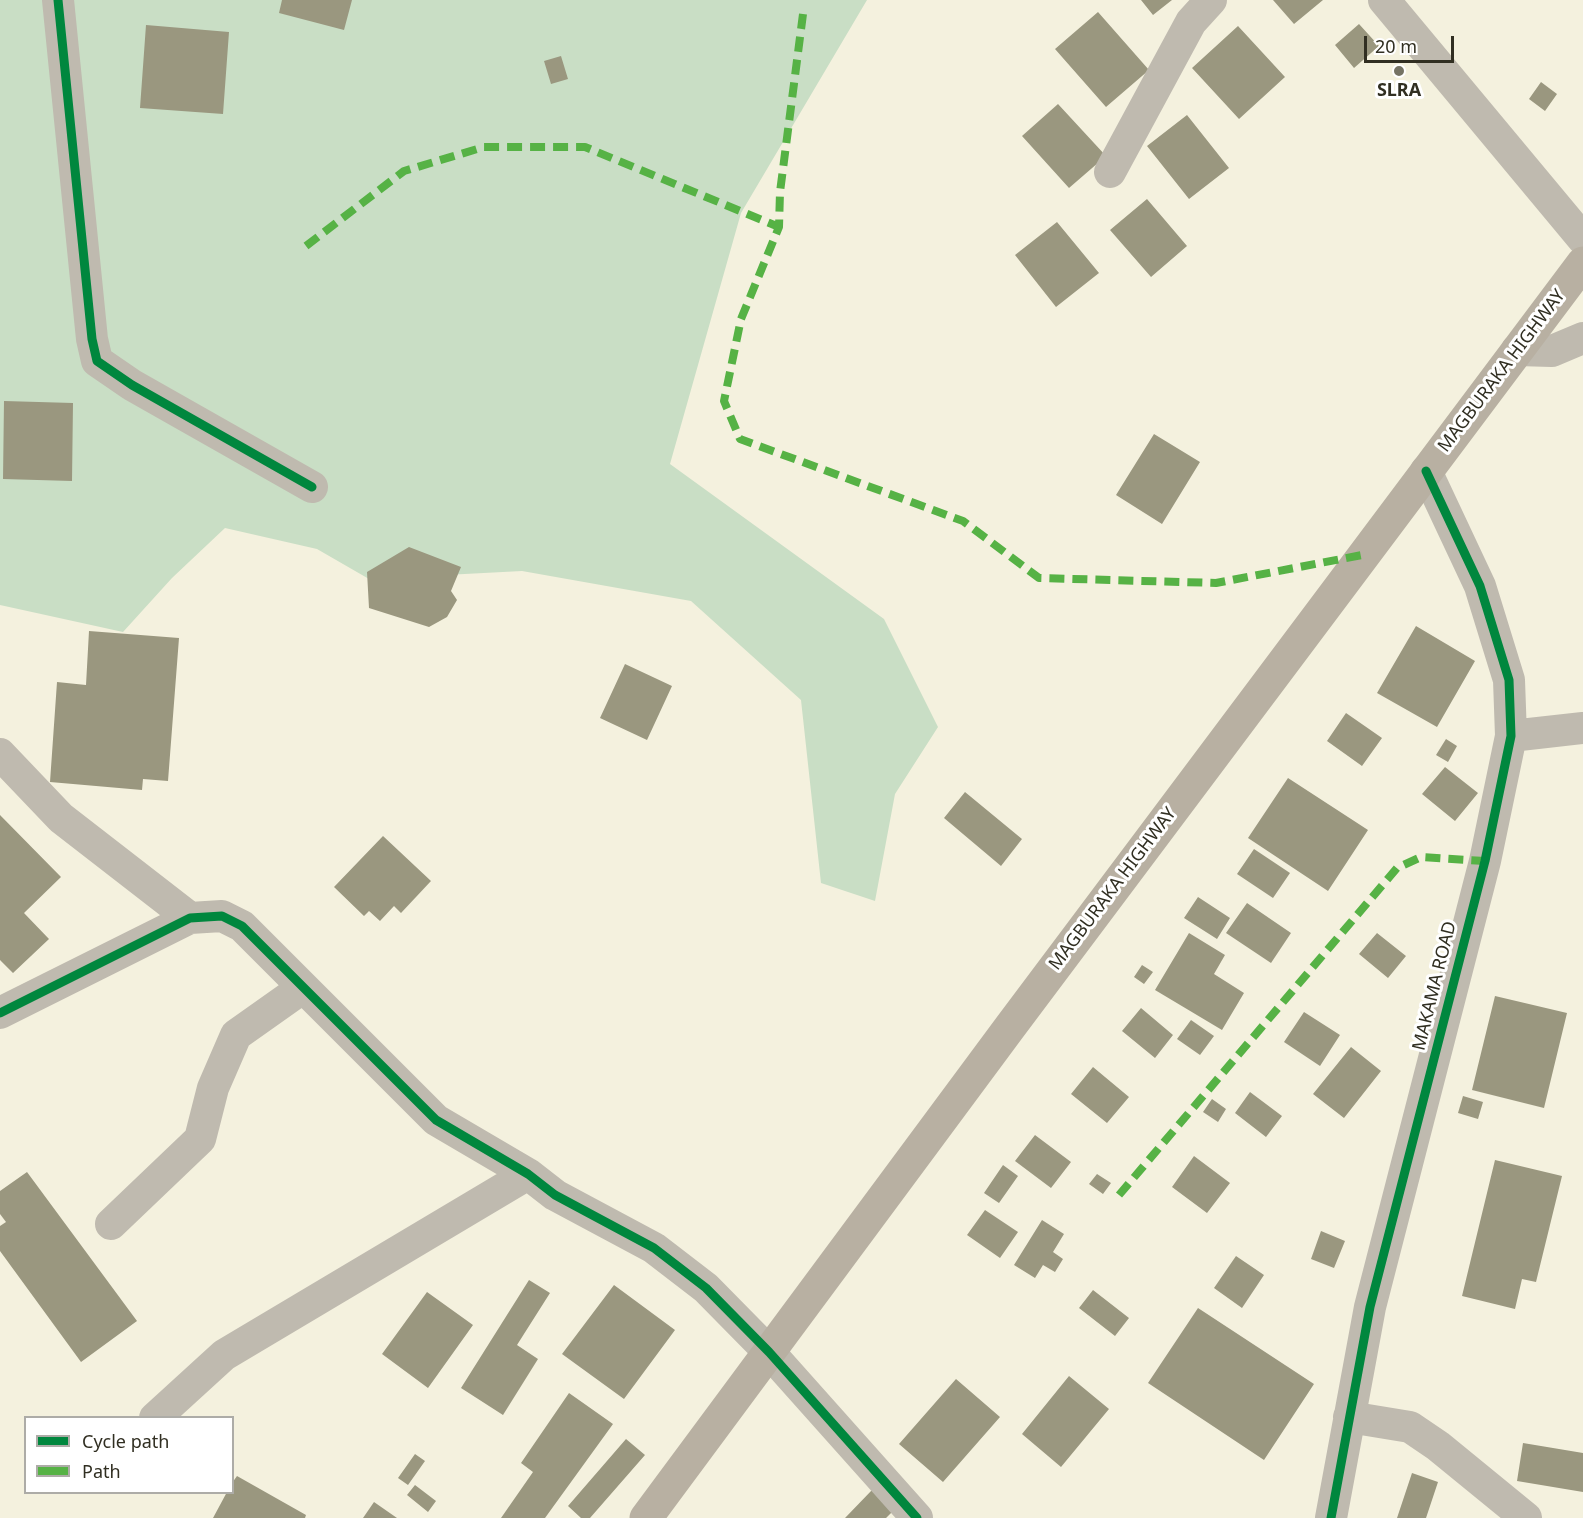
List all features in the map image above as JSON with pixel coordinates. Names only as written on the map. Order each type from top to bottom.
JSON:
[{"type":"main road","name":"MAGBURAKA HIGHWAY","points":[[646,1518],[1583,263]]},
{"type":"street","points":[[58,0],[89,315],[97,361],[132,385],[312,487]]},
{"type":"street","points":[[1110,172],[1191,22],[1211,0]]},
{"type":"street","points":[[1384,0],[1583,239]]},
{"type":"street","points":[[1517,350],[1552,351],[1583,338]]},
{"type":"street","name":"MAKAMA ROAD","points":[[1331,1518],[1370,1307],[1485,861],[1511,736],[1509,680],[1480,586],[1426,471]]},
{"type":"street","points":[[1511,736],[1583,728]]},
{"type":"street","points":[[0,754],[61,818],[190,918]]},
{"type":"street","points":[[0,1013],[190,918],[222,916],[242,926],[436,1120],[528,1174],[555,1195],[654,1248],[706,1288],[769,1352],[916,1518]]},
{"type":"street","points":[[111,1224],[200,1139],[213,1088],[236,1035],[302,988]]},
{"type":"street","points":[[157,1416],[224,1355],[528,1174]]},
{"type":"street","points":[[1349,1417],[1410,1427],[1438,1446],[1526,1518]]},
{"type":"green space","points":[[0,0],[867,0],[741,213],[670,464],[884,619],[938,727],[895,794],[875,901],[821,883],[801,700],[691,601],[522,571],[369,579],[317,549],[225,528],[172,578],[123,632],[0,605]]},
{"type":"building","points":[[282,0],[352,0],[344,30],[279,13]]},
{"type":"building","points":[[1141,0],[1172,0],[1153,15]]},
{"type":"building","points":[[1273,0],[1323,0],[1294,24]]},
{"type":"building","points":[[1098,12],[1149,70],[1106,107],[1055,49]]},
{"type":"building","points":[[1359,24],[1379,46],[1354,68],[1335,45]]},
{"type":"building","points":[[146,25],[229,32],[223,114],[140,108]]},
{"type":"building","points":[[1238,26],[1285,77],[1239,119],[1192,68]]},
{"type":"building","points":[[561,56],[568,79],[551,84],[544,61]]},
{"type":"building","points":[[1541,82],[1557,94],[1545,111],[1529,99]]},
{"type":"building","points":[[1058,104],[1106,156],[1069,188],[1022,136]]},
{"type":"building","points":[[1187,115],[1229,168],[1189,199],[1147,146]]},
{"type":"building","points":[[1147,199],[1187,246],[1151,277],[1110,230]]},
{"type":"building","points":[[1057,222],[1099,273],[1056,307],[1015,255]]},
{"type":"building","points":[[4,401],[73,403],[72,481],[3,479]]},
{"type":"building","points":[[1154,434],[1200,462],[1162,524],[1116,495]]},
{"type":"building","points":[[409,547],[461,567],[451,591],[457,600],[447,617],[429,627],[369,608],[367,572]]},
{"type":"building","points":[[1416,626],[1475,661],[1437,727],[1377,693]]},
{"type":"building","points":[[89,631],[179,638],[168,781],[143,779],[142,790],[50,782],[57,682],[86,685]]},
{"type":"building","points":[[625,664],[672,686],[647,740],[600,718]]},
{"type":"building","points":[[1346,713],[1382,738],[1362,766],[1327,741]]},
{"type":"building","points":[[1446,739],[1457,746],[1448,762],[1436,755]]},
{"type":"building","points":[[1445,767],[1478,793],[1455,821],[1422,794]]},
{"type":"building","points":[[1288,778],[1368,830],[1328,891],[1248,838]]},
{"type":"building","points":[[965,792],[1022,839],[1001,866],[944,818]]},
{"type":"building","points":[[0,815],[61,877],[24,913],[49,939],[13,973],[0,960]]},
{"type":"building","points":[[383,836],[431,881],[401,913],[394,906],[380,921],[369,911],[364,916],[334,887]]},
{"type":"building","points":[[1254,849],[1290,873],[1273,898],[1237,874]]},
{"type":"building","points":[[1198,897],[1230,918],[1217,939],[1184,918]]},
{"type":"building","points":[[1247,903],[1291,933],[1271,963],[1226,933]]},
{"type":"building","points":[[1189,933],[1225,955],[1214,974],[1244,993],[1222,1030],[1155,990]]},
{"type":"building","points":[[1377,933],[1406,956],[1388,978],[1359,954]]},
{"type":"building","points":[[1142,965],[1153,972],[1144,984],[1134,977]]},
{"type":"building","points":[[1495,996],[1567,1013],[1544,1108],[1472,1090]]},
{"type":"building","points":[[1141,1008],[1173,1035],[1155,1058],[1122,1031]]},
{"type":"building","points":[[1304,1012],[1340,1035],[1320,1066],[1284,1042]]},
{"type":"building","points":[[1191,1020],[1214,1036],[1200,1055],[1177,1039]]},
{"type":"building","points":[[1351,1047],[1381,1071],[1344,1118],[1313,1094]]},
{"type":"building","points":[[1093,1067],[1129,1097],[1107,1123],[1071,1094]]},
{"type":"building","points":[[1250,1092],[1282,1116],[1266,1137],[1235,1113]]},
{"type":"building","points":[[1463,1096],[1483,1102],[1478,1119],[1458,1113]]},
{"type":"building","points":[[1212,1099],[1226,1109],[1218,1122],[1203,1112]]},
{"type":"building","points":[[1035,1135],[1071,1162],[1051,1188],[1015,1161]]},
{"type":"building","points":[[1194,1156],[1230,1183],[1207,1213],[1172,1187]]},
{"type":"building","points":[[1495,1160],[1562,1176],[1536,1282],[1522,1279],[1515,1309],[1462,1296]]},
{"type":"building","points":[[1003,1165],[1018,1176],[999,1203],[984,1193]]},
{"type":"building","points":[[27,1172],[137,1321],[81,1362],[0,1251],[0,1226],[6,1222],[0,1214],[0,1191]]},
{"type":"building","points":[[1097,1174],[1111,1183],[1103,1194],[1089,1184]]},
{"type":"building","points":[[985,1210],[1018,1232],[1000,1258],[967,1235]]},
{"type":"building","points":[[1042,1220],[1064,1234],[1053,1252],[1063,1259],[1055,1272],[1043,1265],[1035,1278],[1014,1265]]},
{"type":"building","points":[[1321,1231],[1345,1241],[1334,1268],[1311,1259]]},
{"type":"building","points":[[1236,1256],[1264,1275],[1242,1308],[1214,1288]]},
{"type":"building","points":[[529,1280],[550,1293],[517,1345],[538,1359],[503,1415],[461,1388]]},
{"type":"building","points":[[614,1285],[675,1330],[624,1399],[562,1354]]},
{"type":"building","points":[[1093,1290],[1129,1318],[1115,1336],[1079,1308]]},
{"type":"building","points":[[427,1292],[473,1325],[428,1388],[382,1354]]},
{"type":"building","points":[[1198,1308],[1314,1384],[1264,1460],[1148,1383]]},
{"type":"building","points":[[1069,1376],[1109,1409],[1061,1467],[1022,1434]]},
{"type":"building","points":[[956,1379],[1000,1417],[943,1482],[899,1444]]},
{"type":"building","points":[[569,1393],[613,1424],[545,1518],[501,1518],[533,1472],[521,1463]]},
{"type":"building","points":[[626,1439],[645,1455],[590,1518],[581,1518],[568,1506]]},
{"type":"building","points":[[1523,1443],[1583,1453],[1583,1492],[1517,1481]]},
{"type":"building","points":[[415,1454],[425,1461],[408,1485],[398,1478]]},
{"type":"building","points":[[1412,1473],[1438,1482],[1426,1518],[1397,1518]]},
{"type":"building","points":[[237,1476],[306,1515],[305,1518],[213,1518],[226,1494],[234,1494],[234,1480]]},
{"type":"building","points":[[415,1485],[436,1501],[428,1512],[407,1495]]},
{"type":"building","points":[[872,1490],[893,1511],[886,1518],[845,1518]]},
{"type":"building","points":[[374,1502],[397,1518],[363,1518]]},
{"type":"marked path","points":[[803,14],[780,192],[779,227],[741,319],[724,401],[740,439],[963,521],[1039,578],[1216,583],[1362,555]]},
{"type":"marked path","points":[[306,246],[404,171],[484,147],[585,147],[779,227]]},
{"type":"marked path","points":[[1119,1195],[1397,868],[1421,857],[1485,861]]},
{"type":"cycle path","points":[[58,0],[92,339],[97,361],[132,385],[312,487]]},
{"type":"cycle path","points":[[1331,1518],[1370,1307],[1485,861],[1511,736],[1509,680],[1480,586],[1426,471]]},
{"type":"cycle path","points":[[0,1013],[190,918],[222,916],[242,926],[436,1120],[528,1174],[555,1195],[654,1248],[706,1288],[769,1352],[917,1518]]},
{"type":"place","name":"SLRA","points":[[1399,71]]}]
